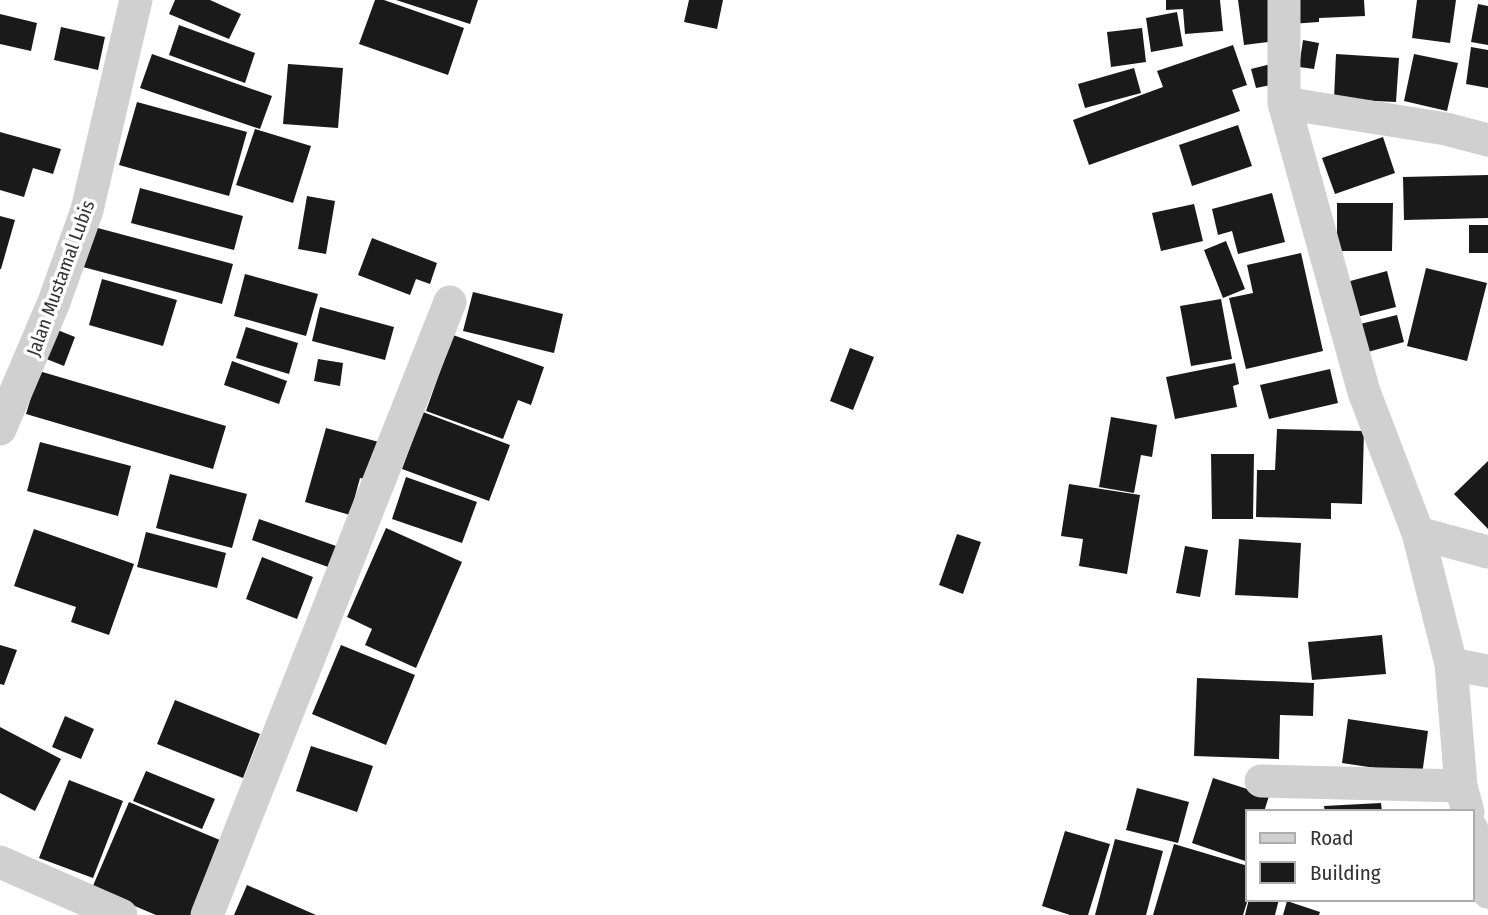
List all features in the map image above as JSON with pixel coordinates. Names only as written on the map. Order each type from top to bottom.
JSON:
[{"type":"street","name":"Jalan Mustamal Lubis","points":[[0,429],[54,302],[87,210],[136,0]]},
{"type":"street","points":[[1261,780],[1465,799],[1451,664],[1418,533],[1364,392],[1284,103],[1284,0]]},
{"type":"street","points":[[1284,103],[1458,131],[1488,140]]},
{"type":"street","points":[[207,915],[450,302]]},
{"type":"street","points":[[1418,533],[1488,552]]},
{"type":"street","points":[[1451,664],[1488,671]]},
{"type":"street","points":[[1474,837],[1488,892]]},
{"type":"street","points":[[0,862],[121,915]]},
{"type":"building","points":[[175,0],[210,0],[241,14],[229,39],[169,14]]},
{"type":"building","points":[[375,0],[384,0],[464,28],[448,75],[359,44]]},
{"type":"building","points":[[396,0],[478,0],[470,24]]},
{"type":"building","points":[[689,0],[723,0],[717,29],[684,22]]},
{"type":"building","points":[[1166,0],[1220,0],[1223,31],[1185,34],[1183,9],[1166,10]]},
{"type":"building","points":[[1238,0],[1270,0],[1275,41],[1244,45]]},
{"type":"building","points":[[1290,0],[1364,0],[1365,16],[1319,18],[1319,22],[1290,24]]},
{"type":"building","points":[[1417,0],[1456,0],[1450,43],[1412,38]]},
{"type":"building","points":[[1478,4],[1488,6],[1488,45],[1471,42]]},
{"type":"building","points":[[1177,12],[1183,46],[1151,52],[1146,18]]},
{"type":"building","points":[[0,14],[37,23],[31,51],[0,44]]},
{"type":"building","points":[[179,25],[255,53],[245,83],[169,55]]},
{"type":"building","points":[[61,27],[105,37],[98,70],[54,60]]},
{"type":"building","points":[[1142,28],[1146,62],[1111,67],[1107,32]]},
{"type":"building","points":[[1303,40],[1319,43],[1314,69],[1299,67]]},
{"type":"building","points":[[1233,45],[1247,85],[1232,90],[1240,111],[1089,165],[1073,120],[1163,87],[1157,71]]},
{"type":"building","points":[[1471,47],[1488,50],[1488,88],[1466,84]]},
{"type":"building","points":[[152,54],[272,96],[260,129],[140,88]]},
{"type":"building","points":[[1336,54],[1399,58],[1396,102],[1334,99]]},
{"type":"building","points":[[1414,54],[1458,63],[1447,111],[1404,101]]},
{"type":"building","points":[[1275,63],[1280,83],[1256,88],[1251,69]]},
{"type":"building","points":[[288,64],[343,68],[338,128],[283,124]]},
{"type":"building","points":[[1134,68],[1141,93],[1085,108],[1078,84]]},
{"type":"building","points":[[137,102],[247,132],[229,196],[119,165]]},
{"type":"building","points":[[1238,125],[1252,166],[1192,186],[1179,145]]},
{"type":"building","points":[[255,129],[311,146],[293,203],[236,185]]},
{"type":"building","points":[[0,132],[61,149],[53,174],[33,168],[24,197],[0,190]]},
{"type":"building","points":[[1383,137],[1395,173],[1335,194],[1322,158]]},
{"type":"building","points":[[1488,175],[1488,218],[1404,220],[1403,177]]},
{"type":"building","points":[[140,188],[243,216],[234,250],[131,223]]},
{"type":"building","points":[[1272,193],[1285,242],[1238,254],[1232,231],[1218,235],[1212,209]]},
{"type":"building","points":[[307,196],[335,201],[326,254],[298,249]]},
{"type":"building","points":[[1337,203],[1393,203],[1392,251],[1337,251]]},
{"type":"building","points":[[1194,204],[1203,241],[1161,251],[1152,213]]},
{"type":"building","points":[[0,216],[15,220],[1,269],[0,269]]},
{"type":"building","points":[[1469,225],[1488,225],[1488,253],[1469,253]]},
{"type":"building","points":[[94,227],[233,264],[222,304],[83,267]]},
{"type":"building","points":[[372,238],[437,263],[430,284],[416,279],[410,295],[358,275]]},
{"type":"building","points":[[1226,241],[1245,289],[1223,298],[1204,250]]},
{"type":"building","points":[[1301,253],[1323,351],[1246,369],[1229,298],[1253,293],[1247,265]]},
{"type":"building","points":[[1426,268],[1487,283],[1467,361],[1407,346]]},
{"type":"building","points":[[1387,271],[1396,307],[1353,318],[1343,283]]},
{"type":"building","points":[[245,274],[318,294],[306,336],[234,316]]},
{"type":"building","points":[[102,279],[177,300],[163,346],[89,325]]},
{"type":"building","points":[[473,292],[563,314],[554,353],[463,331]]},
{"type":"building","points":[[1221,299],[1232,359],[1191,366],[1180,306]]},
{"type":"building","points":[[320,307],[394,327],[385,360],[312,341]]},
{"type":"building","points":[[1397,315],[1404,342],[1364,353],[1356,325]]},
{"type":"building","points":[[246,327],[298,343],[289,374],[236,358]]},
{"type":"building","points":[[55,329],[75,337],[64,366],[44,358]]},
{"type":"building","points":[[453,335],[544,367],[531,405],[518,400],[503,439],[426,411]]},
{"type":"building","points":[[850,348],[874,357],[853,410],[830,401]]},
{"type":"building","points":[[318,359],[343,363],[340,386],[314,381]]},
{"type":"building","points":[[232,361],[287,381],[279,404],[224,385]]},
{"type":"building","points":[[1235,363],[1239,384],[1233,386],[1237,407],[1175,419],[1166,377]]},
{"type":"building","points":[[1330,369],[1338,403],[1269,419],[1260,385]]},
{"type":"building","points":[[39,371],[226,426],[213,469],[26,414]]},
{"type":"building","points":[[423,412],[510,445],[489,501],[402,469]]},
{"type":"building","points":[[1111,417],[1157,425],[1152,457],[1141,455],[1134,493],[1099,487]]},
{"type":"building","points":[[326,428],[379,442],[369,480],[360,478],[350,515],[305,502]]},
{"type":"building","points":[[1277,429],[1364,431],[1362,504],[1331,503],[1331,519],[1256,517],[1257,470],[1275,470]]},
{"type":"building","points":[[40,442],[131,466],[118,516],[27,491]]},
{"type":"building","points":[[1211,454],[1254,454],[1253,519],[1212,519]]},
{"type":"building","points":[[1488,461],[1488,529],[1454,494]]},
{"type":"building","points":[[170,474],[247,494],[232,548],[156,528]]},
{"type":"building","points":[[406,477],[477,502],[462,543],[392,519]]},
{"type":"building","points":[[1069,484],[1140,495],[1127,574],[1079,566],[1083,539],[1061,536]]},
{"type":"building","points":[[259,519],[339,547],[331,568],[252,540]]},
{"type":"building","points":[[386,528],[462,562],[416,668],[365,645],[372,629],[347,617]]},
{"type":"building","points":[[34,529],[134,564],[109,635],[71,622],[76,607],[14,586]]},
{"type":"building","points":[[146,532],[226,553],[217,588],[137,567]]},
{"type":"building","points":[[957,534],[981,542],[963,594],[939,585]]},
{"type":"building","points":[[1239,539],[1301,543],[1298,598],[1235,595]]},
{"type":"building","points":[[1185,546],[1208,550],[1200,597],[1176,593]]},
{"type":"building","points":[[262,557],[313,577],[297,619],[246,599]]},
{"type":"building","points":[[1382,635],[1386,674],[1312,680],[1308,642]]},
{"type":"building","points":[[0,645],[17,650],[4,685],[0,684]]},
{"type":"building","points":[[341,645],[415,675],[386,745],[312,714]]},
{"type":"building","points":[[1197,678],[1314,683],[1313,716],[1280,715],[1279,759],[1194,756]]},
{"type":"building","points":[[175,700],[260,734],[243,778],[157,744]]},
{"type":"building","points":[[65,716],[94,729],[81,759],[52,747]]},
{"type":"building","points":[[1348,719],[1428,731],[1422,775],[1342,763]]},
{"type":"building","points":[[0,727],[61,759],[35,811],[0,793]]},
{"type":"building","points":[[311,746],[373,766],[357,812],[296,791]]},
{"type":"building","points":[[146,771],[215,799],[202,829],[133,801]]},
{"type":"building","points":[[1213,778],[1269,796],[1265,810],[1246,810],[1246,861],[1192,843]]},
{"type":"building","points":[[69,780],[123,801],[93,878],[39,858]]},
{"type":"building","points":[[1137,788],[1189,802],[1178,843],[1126,830]]},
{"type":"building","points":[[129,802],[227,843],[197,915],[156,915],[92,888]]},
{"type":"building","points":[[1381,803],[1382,810],[1325,810],[1324,806]]},
{"type":"building","points":[[1065,831],[1110,844],[1088,915],[1070,915],[1042,906]]},
{"type":"building","points":[[1115,839],[1163,851],[1146,915],[1095,915]]},
{"type":"building","points":[[1174,844],[1246,865],[1247,901],[1243,915],[1153,915]]},
{"type":"building","points":[[247,885],[316,915],[234,915]]},
{"type":"building","points":[[1248,901],[1278,901],[1275,915],[1245,915]]},
{"type":"building","points":[[1287,901],[1320,912],[1319,915],[1283,915]]}]
